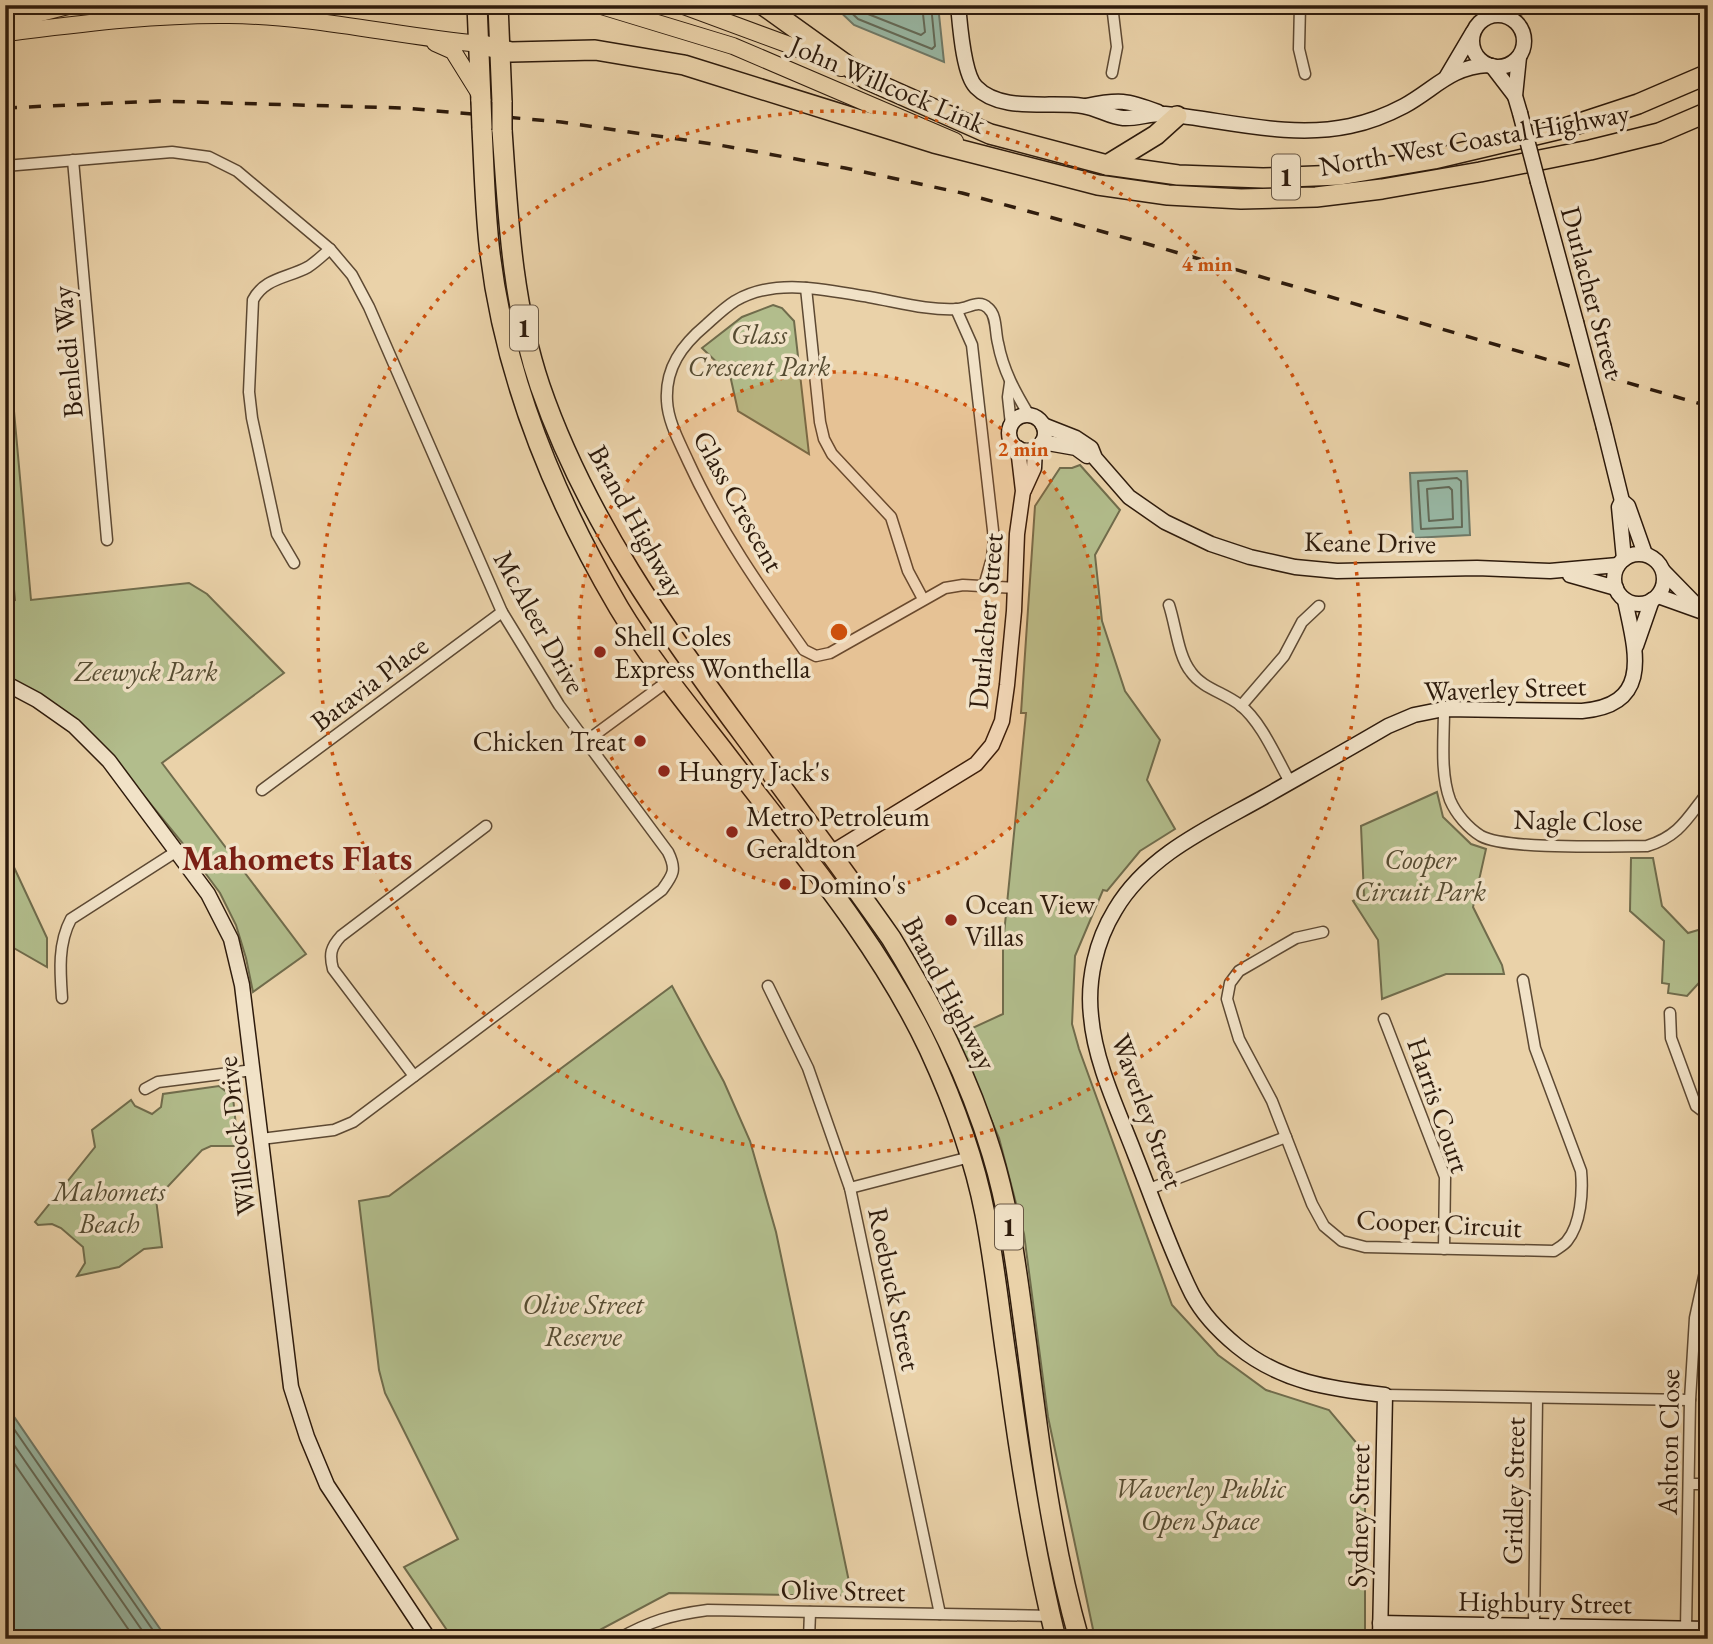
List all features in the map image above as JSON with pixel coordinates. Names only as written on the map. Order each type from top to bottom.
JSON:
[{"type":"highway","name":"1","points":[[763,5],[866,79]]},
{"type":"highway","name":"1","points":[[477,8],[481,98]]},
{"type":"highway","name":"Brand Highway","points":[[498,9],[502,130],[513,267],[523,322],[540,386],[567,455],[596,513],[657,616],[891,938],[922,988],[949,1041],[972,1095],[992,1154],[1016,1260],[1035,1412],[1072,1616],[1079,1639]]},
{"type":"highway","points":[[479,44],[500,51]]},
{"type":"highway","name":"1","points":[[500,51],[560,53],[595,50],[684,65],[934,143],[998,159]]},
{"type":"highway","name":"1","points":[[501,96],[506,76],[515,69],[560,53]]},
{"type":"highway","name":"North West Coastal Highway","points":[[866,79],[990,134],[1107,165],[1190,176],[1263,178],[1340,175],[1434,159],[1565,128],[1638,104],[1708,74]]},
{"type":"highway","name":"Brand Highway","points":[[481,98],[489,246],[505,337],[520,395],[567,513],[621,611],[668,679],[811,866],[890,976],[933,1058],[951,1100],[984,1209],[995,1268],[1021,1461],[1056,1639]]},
{"type":"highway","name":"North West Coastal Highway","points":[[998,159],[1098,185],[1168,195],[1241,199],[1316,197],[1480,172],[1590,150],[1659,133],[1708,113]]},
{"type":"highway","points":[[1107,165],[1156,135],[1170,115]]},
{"type":"highway","points":[[1659,133],[1708,125]]},
{"type":"main road","points":[[5,22],[72,5]]},
{"type":"main road","name":"John Willcock Link","points":[[598,5],[733,46],[998,159]]},
{"type":"main road","name":"John Willcock Link","points":[[681,5],[792,46],[866,79]]},
{"type":"main road","points":[[5,33],[100,21],[230,15],[339,24],[479,44]]},
{"type":"main road","points":[[423,38],[453,51],[481,98]]},
{"type":"street","points":[[958,5],[964,57],[974,86],[990,98],[1083,106],[1131,102],[1170,115],[1285,129],[1349,126],[1392,112],[1447,76],[1465,68],[1507,65],[1518,57],[1524,44],[1522,29],[1512,19],[1498,15]]},
{"type":"street","points":[[1112,5],[1117,47],[1112,73]]},
{"type":"street","points":[[1300,5],[1299,49],[1306,75]]},
{"type":"street","points":[[1447,76],[1484,19],[1526,5]]},
{"type":"street","points":[[1475,30],[1475,52],[1490,65]]},
{"type":"street","name":"Durlacher Street","points":[[1518,57],[1515,96],[1622,501],[1628,506],[1645,554]]},
{"type":"street","name":"Durlacher Street","points":[[1490,65],[1515,96]]},
{"type":"street","name":"McAleer Drive","points":[[5,166],[172,152],[209,157],[237,171],[330,249],[352,275],[369,307],[502,612],[559,705],[668,852],[674,864],[672,877],[662,890],[353,1122],[334,1130],[261,1139]]},
{"type":"street","name":"Benledi Way","points":[[73,160],[107,540]]},
{"type":"street","points":[[294,563],[277,534],[252,418],[249,392],[253,300],[258,290],[268,283],[309,267],[330,249]]},
{"type":"street","name":"Glass Crescent","points":[[1010,383],[993,316],[990,308],[982,304],[956,309],[930,307],[785,287],[763,290],[735,302],[693,336],[676,356],[668,376],[667,402],[674,430],[706,500],[743,563],[804,650],[816,656],[830,653],[945,588],[962,585],[1016,588]]},
{"type":"street","points":[[806,288],[824,439],[832,454],[891,517],[908,571],[923,599]]},
{"type":"street","name":"Durlacher Street","points":[[956,309],[972,345],[994,539],[984,586]]},
{"type":"street","points":[[1010,383],[1029,415]]},
{"type":"street","points":[[1010,383],[1010,438],[1018,448],[1027,450],[1038,445],[1044,434],[1043,425],[1037,418],[1029,415],[1016,418],[1011,425]]},
{"type":"street","name":"Keane Drive","points":[[1043,425],[1076,438],[1091,448],[1095,458],[1129,497],[1165,522],[1211,544],[1250,557],[1295,567],[1337,571],[1477,568],[1550,571],[1582,576],[1616,588]]},
{"type":"street","name":"Durlacher Street","points":[[1023,491],[1034,468],[1038,445]]},
{"type":"street","name":"Keane Drive","points":[[1038,445],[1076,448],[1084,455],[1095,458]]},
{"type":"street","name":"Durlacher Street","points":[[811,866],[976,764],[992,745],[1002,721],[1016,588],[1017,534],[1023,491],[1018,448]]},
{"type":"street","name":"Durlacher Street","points":[[1621,562],[1619,507],[1622,501]]},
{"type":"street","points":[[1634,554],[1645,554],[1657,561],[1664,572],[1706,613],[1655,598],[1639,604],[1625,600],[1616,588],[1614,576],[1621,562],[1634,554]]},
{"type":"street","name":"Keane Drive","points":[[1550,571],[1621,562]]},
{"type":"street","points":[[1655,598],[1664,582],[1664,572]]},
{"type":"street","name":"Waverley Street","points":[[1636,647],[1644,619],[1655,598]]},
{"type":"street","name":"Waverley Street","points":[[1625,600],[1636,647],[1636,663],[1625,694],[1615,703],[1601,709],[1444,709],[1414,715],[1388,726],[1168,852],[1135,883],[1115,908],[1103,932],[1094,962],[1090,990],[1092,1027],[1112,1095],[1193,1295],[1214,1324],[1265,1365],[1298,1380],[1333,1390],[1385,1395],[1690,1400]]},
{"type":"street","points":[[1168,605],[1177,628],[1182,658],[1192,674],[1241,706],[1255,720],[1290,782]]},
{"type":"street","points":[[1241,706],[1283,656],[1302,622],[1319,606]]},
{"type":"street","name":"Batavia Place","points":[[262,790],[502,612]]},
{"type":"street","points":[[584,741],[691,664]]},
{"type":"street","name":"Willcock Drive","points":[[5,683],[37,699],[75,726],[109,761],[208,894],[231,939],[243,985],[291,1387],[307,1437],[327,1485],[429,1639]]},
{"type":"street","name":"Nagle Close","points":[[1444,709],[1445,783],[1451,802],[1465,823],[1483,837],[1527,844],[1647,846],[1664,841],[1675,833],[1708,792]]},
{"type":"street","points":[[414,1076],[333,969],[329,957],[332,945],[486,826]]},
{"type":"street","points":[[62,998],[60,976],[63,934],[71,919],[177,851]]},
{"type":"street","name":"Cooper Circuit","points":[[1323,932],[1296,938],[1239,971],[1230,983],[1227,999],[1239,1039],[1272,1101],[1312,1204],[1324,1226],[1342,1241],[1365,1247],[1554,1251],[1567,1243],[1574,1230],[1583,1188],[1581,1171],[1535,1048],[1524,980]]},
{"type":"street","name":"Roebuck Street","points":[[768,986],[808,1068],[850,1188],[940,1614]]},
{"type":"street","points":[[1670,1013],[1671,1038],[1675,1050],[1696,1106],[1708,1115]]},
{"type":"street","name":"Harris Court","points":[[1384,1019],[1445,1177],[1444,1249]]},
{"type":"street","points":[[145,1089],[158,1082],[253,1070]]},
{"type":"street","points":[[1149,1189],[1286,1138]]},
{"type":"street","points":[[850,1188],[970,1157]]},
{"type":"street","name":"Ashton Close","points":[[1686,1629],[1690,1400],[1695,1318],[1708,1258]]},
{"type":"street","name":"Sydney Street","points":[[1380,1639],[1385,1395]]},
{"type":"street","name":"Gridley Street","points":[[1534,1626],[1537,1398]]},
{"type":"street","points":[[1689,1484],[1708,1484]]},
{"type":"street","name":"Olive Street","points":[[618,1639],[650,1621],[708,1610],[1072,1616]]},
{"type":"street","points":[[809,1639],[810,1612]]},
{"type":"street","name":"Highbury Street","points":[[1380,1623],[1708,1629]]},
{"type":"green space","name":"Glass Crescent Park","points":[[773,305],[782,308],[794,321],[809,454],[738,411],[730,375],[702,348],[742,317]]},
{"type":"green space","name":"Zeewyck Park","points":[[5,311],[31,600],[189,583],[207,594],[284,673],[162,763],[306,954],[253,992],[236,925],[220,893],[189,851],[101,743],[79,723],[5,677],[5,601],[15,600],[5,492]]},
{"type":"green space","name":"Waverley Public Open Space","points":[[1080,465],[1120,510],[1095,555],[1102,621],[1125,691],[1160,740],[1147,780],[1175,829],[1140,851],[1107,891],[1103,890],[1075,956],[1072,1024],[1172,1305],[1218,1355],[1266,1390],[1329,1410],[1365,1453],[1365,1638],[1094,1634],[1048,1417],[1024,1234],[999,1138],[955,1036],[1003,1014],[1003,944],[1026,713],[1021,713],[1035,506],[1060,468]]},
{"type":"green space","name":"Cooper Circuit Park","points":[[1437,792],[1443,817],[1471,844],[1486,849],[1473,907],[1504,974],[1446,974],[1382,999],[1378,940],[1353,901],[1364,896],[1361,826]]},
{"type":"green space","points":[[5,848],[47,938],[47,967],[5,943]]},
{"type":"green space","points":[[1631,858],[1653,858],[1662,906],[1688,933],[1708,927],[1708,973],[1687,996],[1668,993],[1669,984],[1662,983],[1664,941],[1630,911]]},
{"type":"green space","name":"Olive Street Reserve","points":[[672,986],[724,1082],[750,1141],[776,1232],[852,1596],[669,1593],[583,1639],[453,1639],[404,1567],[458,1539],[385,1393],[379,1370],[359,1201],[389,1196]]},
{"type":"green space","name":"Mahomets Beach","points":[[219,1086],[233,1097],[238,1146],[211,1146],[202,1150],[156,1199],[162,1247],[144,1249],[119,1267],[77,1276],[85,1263],[83,1247],[61,1228],[52,1224],[38,1225],[35,1222],[95,1147],[92,1130],[131,1100],[135,1106],[152,1114],[161,1107],[163,1094]]},
{"type":"water","points":[[833,5],[938,5],[944,62],[854,25]]},
{"type":"water","points":[[1467,471],[1470,535],[1413,538],[1410,473]]},
{"type":"water","points":[[5,1406],[10,1411],[167,1639],[5,1639]]},
{"type":"railway","points":[[5,108],[158,101],[404,108],[561,122],[719,145],[962,193],[1708,406]]},
{"type":"place","name":"Shell Coles Express Wonthella","points":[[600,652]]},
{"type":"place","name":"Chicken Treat","points":[[640,741]]},
{"type":"place","name":"Hungry Jack's","points":[[664,771]]},
{"type":"place","name":"Metro Petroleum Geraldton","points":[[732,832]]},
{"type":"place","name":"Domino's","points":[[785,884]]},
{"type":"place","name":"Ocean View Villas","points":[[951,920]]},
{"type":"district","name":"Mahomets Flats","points":[[297,857]]}]
